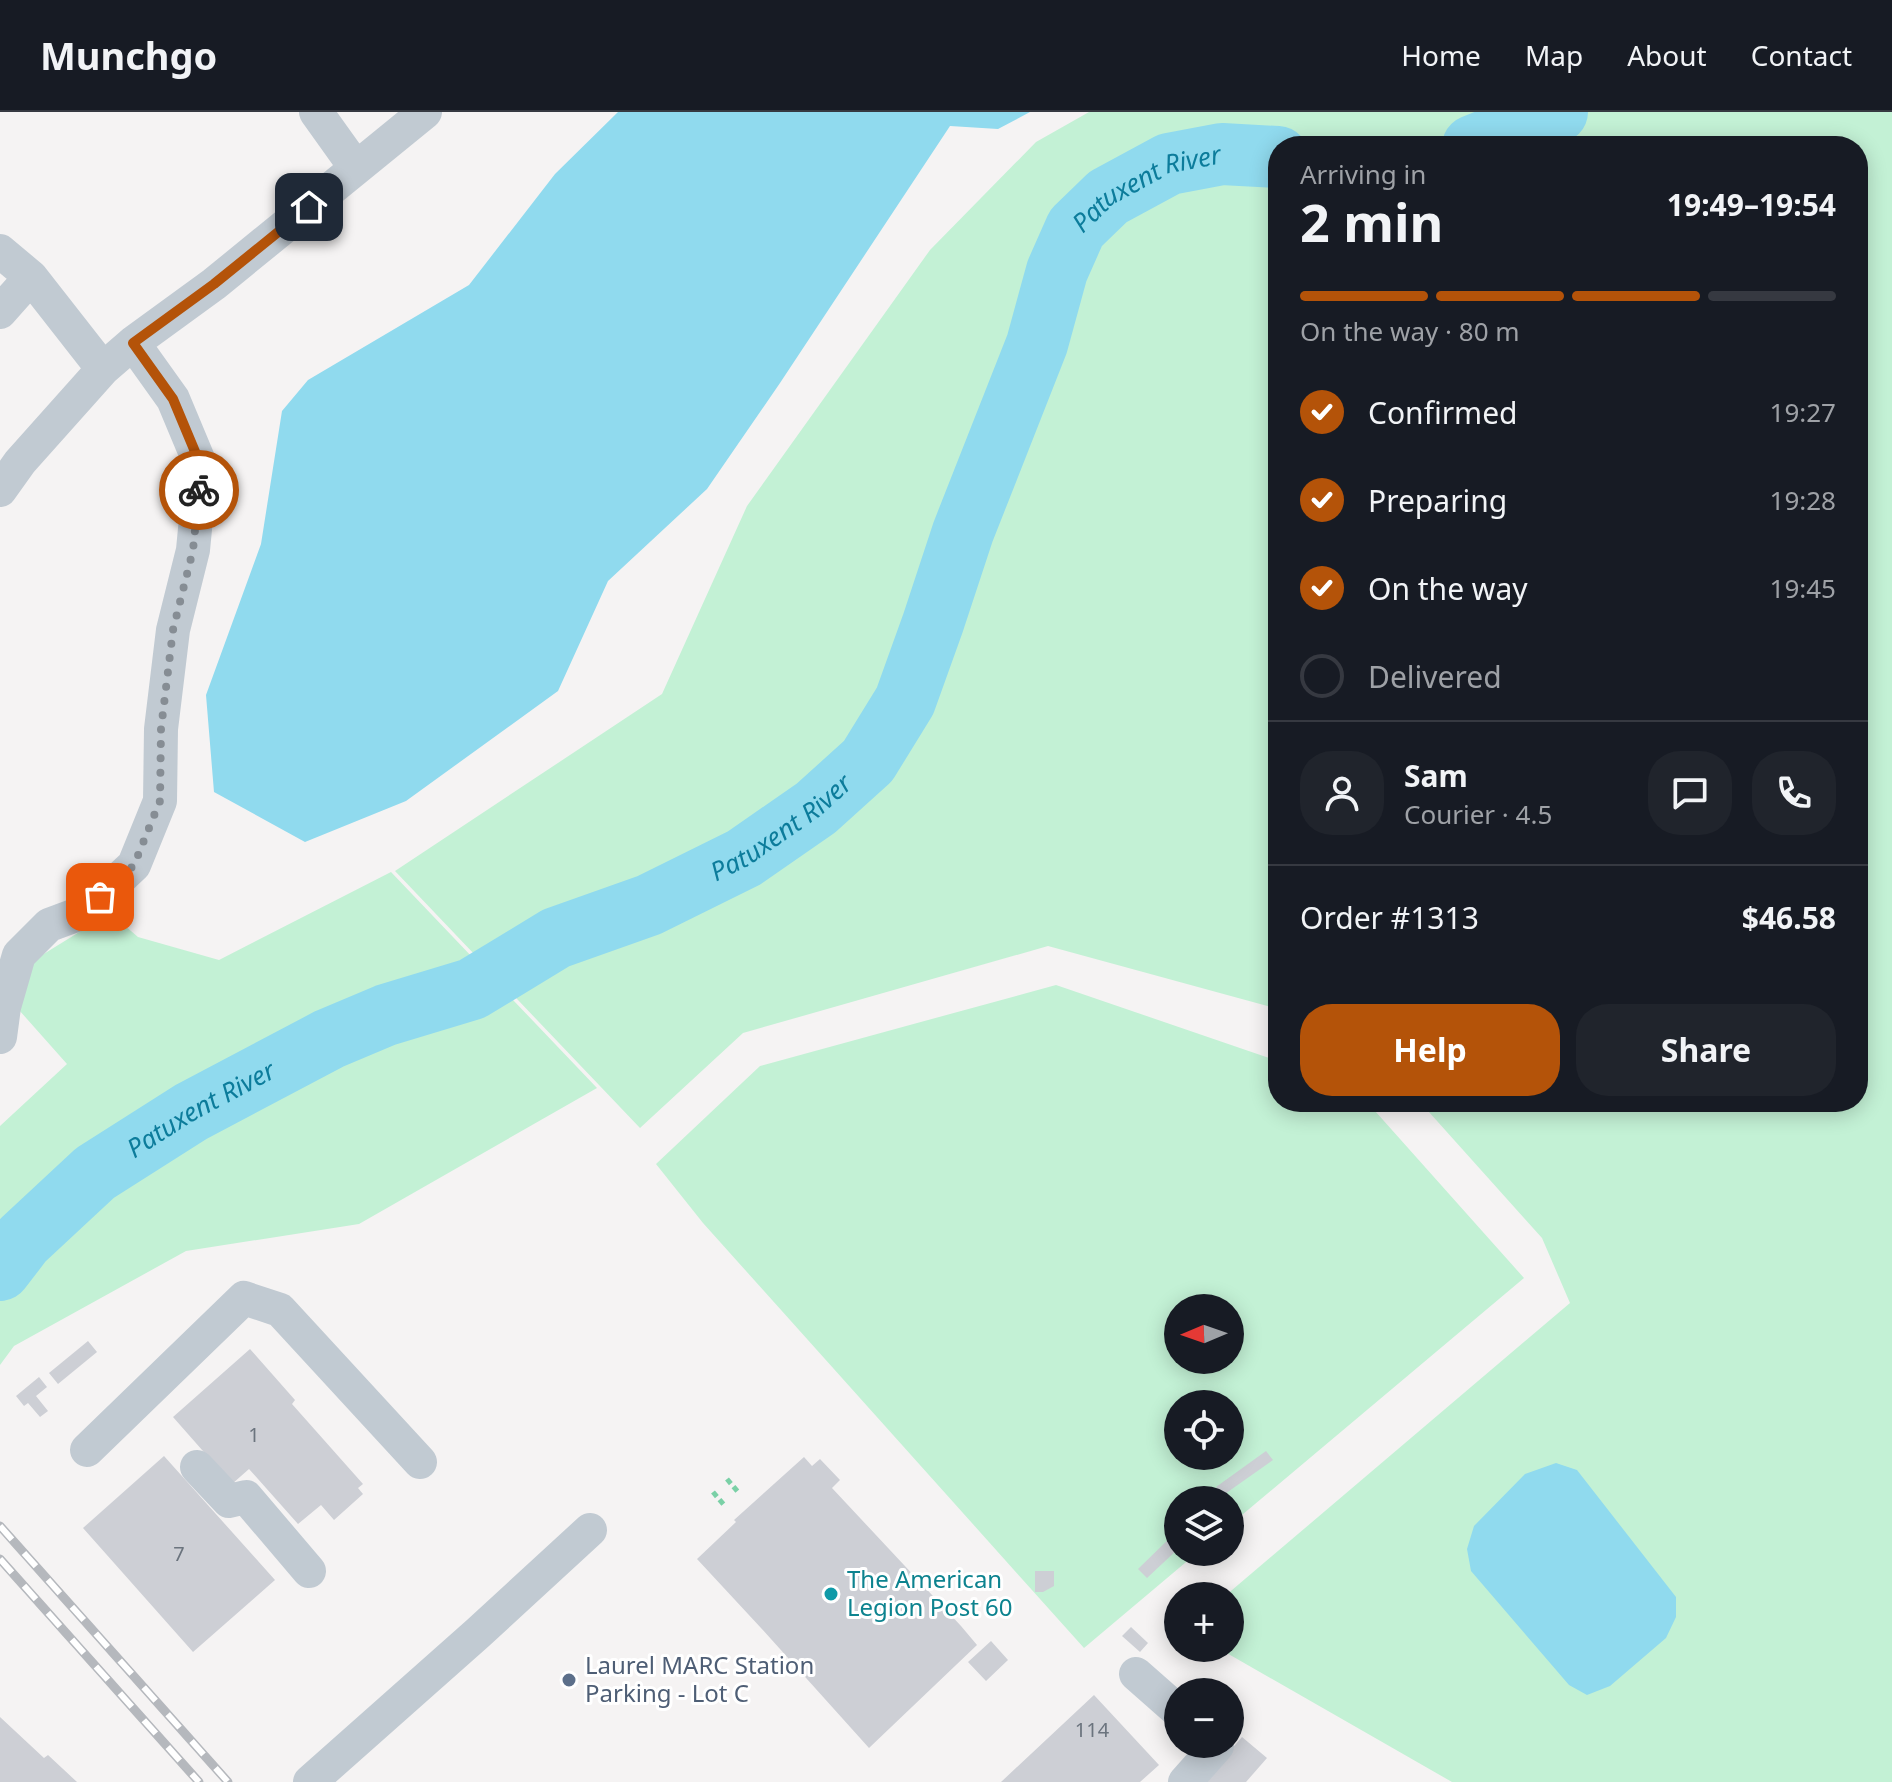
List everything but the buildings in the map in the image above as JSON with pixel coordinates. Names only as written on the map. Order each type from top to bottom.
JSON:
[{"type":"street","points":[[316,112],[356,168]]},
{"type":"street","points":[[0,490],[20,462],[103,369],[133,343],[214,284],[425,112]]},
{"type":"street","points":[[0,251],[31,277],[103,369]]},
{"type":"street","points":[[0,312],[31,277]]},
{"type":"street","points":[[0,1037],[4,1007],[19,955],[49,925],[84,912],[134,865],[160,801],[161,729],[173,630],[193,550],[201,466],[173,399],[133,343]]},
{"type":"street","points":[[87,1450],[244,1298],[280,1310],[420,1462]]},
{"type":"street","points":[[197,1467],[229,1501],[246,1497],[309,1571]]},
{"type":"street","points":[[317,1780],[590,1530]]},
{"type":"street","points":[[1136,1674],[1164,1699]]},
{"type":"street","points":[[1185,1782],[1206,1758]]},
{"type":"path","points":[[727,1479],[738,1492]]},
{"type":"path","points":[[713,1492],[724,1505]]},
{"type":"green space","points":[[1089,112],[1892,112],[1892,1782],[1452,1782],[1242,1662],[1244,1582],[1241,1582],[1570,1303],[1542,1238],[1429,1112],[1868,1112],[1868,136],[1268,136],[1268,1006],[1048,946],[743,1033],[640,1128],[395,871],[662,694],[747,506],[930,250],[1036,142]]},
{"type":"green space","points":[[391,872],[597,1088],[359,1224],[186,1251],[14,1346],[0,1365],[0,1126],[67,1064],[19,1010],[34,960],[110,913],[138,937],[219,960]]},
{"type":"green space","points":[[1056,985],[1268,1058],[1268,1112],[1376,1112],[1524,1278],[1244,1513],[1244,1486],[1164,1486],[1164,1566],[1181,1566],[1084,1648],[703,1223],[656,1164],[760,1066]]},
{"type":"water","points":[[618,112],[1030,112],[998,129],[950,126],[707,489],[608,581],[558,691],[406,801],[305,842],[214,792],[206,695],[261,544],[282,411],[308,380],[469,285],[555,174]]},
{"type":"water","points":[[1556,1463],[1577,1470],[1676,1597],[1676,1617],[1666,1638],[1610,1686],[1587,1695],[1569,1685],[1471,1571],[1467,1549],[1474,1526],[1525,1474]]},
{"type":"waterway","name":"Patuxent River","points":[[1498,136],[1557,112]]},
{"type":"waterway","name":"Patuxent River","points":[[0,1270],[23,1240],[95,1173],[191,1112],[329,1039],[386,1015],[472,989],[556,938],[649,905],[744,858],[816,808],[868,761],[905,701],[963,532],[1037,344],[1057,271],[1076,228],[1108,197],[1169,164],[1222,154],[1268,156]]},
{"type":"railway","points":[[0,1526],[228,1782]]},
{"type":"railway","points":[[0,1559],[199,1782]]},
{"type":"way so far","points":[[100,897],[134,865],[160,801],[161,729],[173,630],[193,550],[199,490]]},
{"type":"place","name":"The American Legion Post 60","points":[[831,1594]]},
{"type":"place","name":"Laurel MARC Station Parking - Lot C","points":[[569,1680]]},
{"type":"route","points":[[199,490],[201,466],[173,399],[133,343],[214,284],[309,207]]}]
